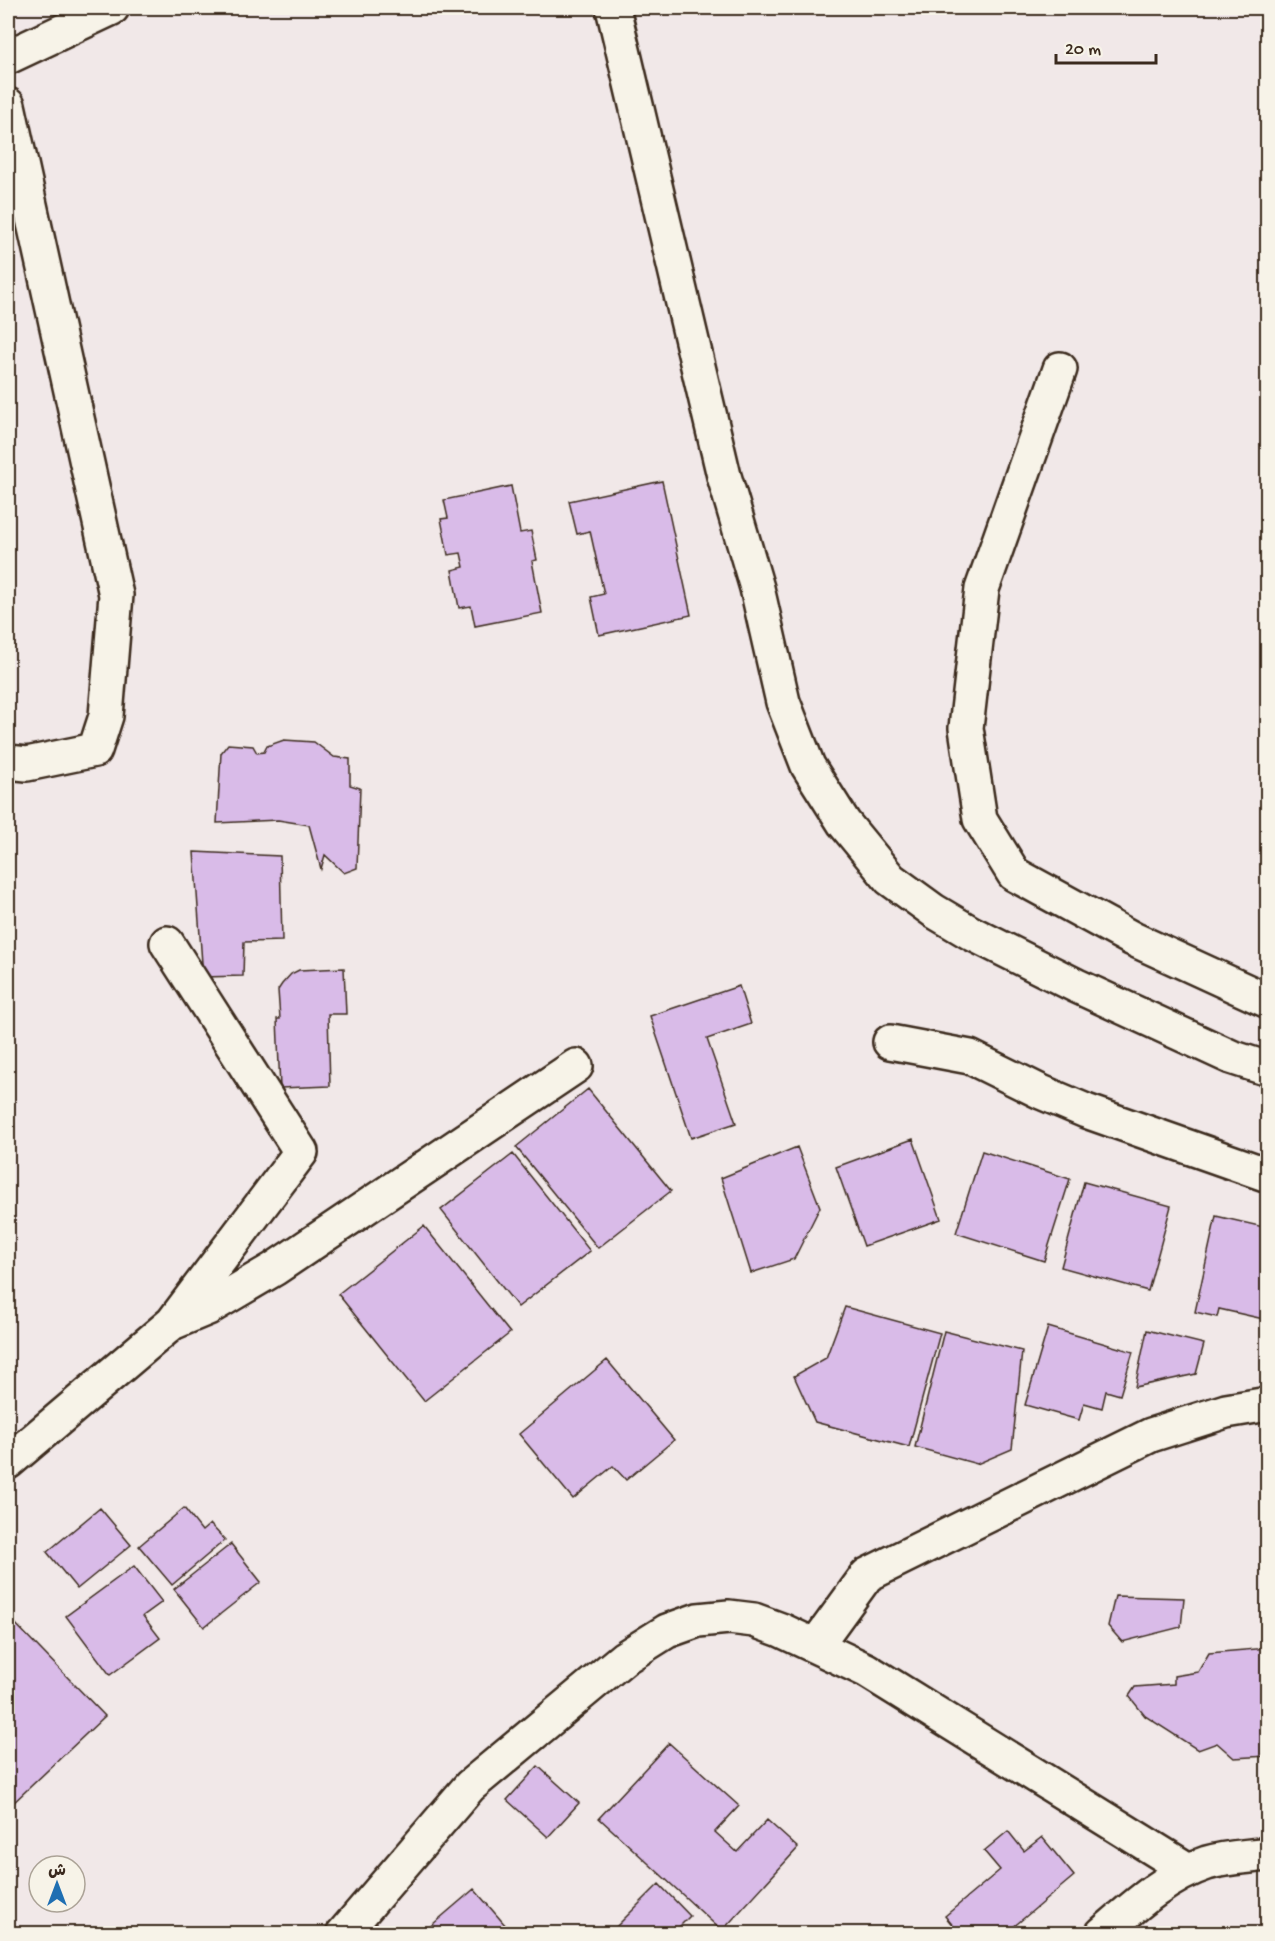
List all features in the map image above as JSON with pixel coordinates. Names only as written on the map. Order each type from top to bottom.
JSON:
[{"type":"street","points":[[8,57],[67,16],[112,8]]},
{"type":"street","points":[[614,8],[724,476],[757,588],[783,702],[808,766],[844,823],[890,879],[934,911],[971,933],[1077,986],[1232,1057],[1268,1069]]},
{"type":"street","points":[[8,105],[116,595],[106,716],[95,750],[27,765],[8,762]]},
{"type":"street","points":[[1059,369],[982,589],[966,728],[980,819],[1014,874],[1133,939],[1268,1002]]},
{"type":"street","points":[[8,1462],[172,1323],[301,1152],[167,943]]},
{"type":"street","points":[[890,1042],[970,1057],[1086,1111],[1268,1175]]},
{"type":"street","points":[[172,1323],[208,1308],[274,1269],[576,1066]]},
{"type":"street","points":[[816,1645],[867,1575],[1151,1435],[1226,1411],[1268,1404]]},
{"type":"street","points":[[343,1934],[470,1786],[646,1642],[698,1620],[729,1617],[754,1620],[816,1645],[866,1670],[1188,1870]]},
{"type":"street","points":[[1102,1934],[1166,1883],[1188,1870],[1262,1852]]},
{"type":"building","points":[[662,481],[691,615],[599,635],[591,597],[604,594],[590,531],[577,534],[569,501]]},
{"type":"building","points":[[511,486],[520,533],[531,531],[537,560],[532,561],[542,613],[475,626],[471,606],[459,608],[452,570],[464,567],[461,553],[448,555],[441,519],[448,518],[444,500]]},
{"type":"building","points":[[284,740],[314,742],[334,757],[350,759],[350,785],[360,788],[357,868],[344,873],[325,855],[321,869],[309,825],[278,820],[217,823],[221,753],[228,744],[253,746],[257,753],[264,752],[267,746]]},
{"type":"building","points":[[194,852],[280,856],[282,941],[244,942],[243,976],[203,977]]},
{"type":"building","points":[[344,968],[346,1014],[328,1014],[330,1086],[280,1088],[278,990],[291,974],[299,970]]},
{"type":"building","points":[[739,986],[751,1024],[707,1039],[736,1123],[691,1138],[650,1016]]},
{"type":"building","points":[[588,1089],[671,1191],[598,1248],[516,1147]]},
{"type":"building","points":[[913,1139],[941,1219],[864,1246],[836,1167]]},
{"type":"building","points":[[797,1147],[820,1207],[794,1259],[751,1273],[721,1178]]},
{"type":"building","points":[[982,1151],[1070,1179],[1044,1261],[956,1233]]},
{"type":"building","points":[[513,1154],[590,1251],[518,1307],[441,1210]]},
{"type":"building","points":[[1084,1182],[1171,1206],[1148,1291],[1061,1267]]},
{"type":"building","points":[[1216,1216],[1268,1228],[1268,1320],[1219,1309],[1217,1317],[1195,1312]]},
{"type":"building","points":[[424,1226],[510,1333],[424,1401],[338,1294]]},
{"type":"building","points":[[845,1307],[940,1333],[909,1447],[815,1422],[794,1376],[826,1358]]},
{"type":"building","points":[[1048,1327],[1133,1352],[1120,1395],[1106,1391],[1102,1408],[1084,1403],[1079,1420],[1025,1405]]},
{"type":"building","points":[[1147,1330],[1204,1344],[1196,1374],[1135,1387]]},
{"type":"building","points":[[944,1331],[1022,1351],[1012,1449],[977,1464],[915,1447]]},
{"type":"building","points":[[607,1360],[674,1440],[626,1480],[613,1466],[573,1499],[519,1434]]},
{"type":"building","points":[[100,1508],[131,1545],[77,1589],[47,1552]]},
{"type":"building","points":[[184,1508],[202,1531],[210,1524],[225,1540],[172,1585],[139,1546]]},
{"type":"building","points":[[231,1544],[261,1582],[204,1627],[174,1589]]},
{"type":"building","points":[[134,1566],[162,1602],[143,1616],[160,1638],[110,1675],[66,1616]]},
{"type":"building","points":[[1115,1596],[1184,1598],[1181,1627],[1122,1642],[1108,1626]]},
{"type":"building","points":[[8,1616],[105,1716],[10,1806],[8,1804]]},
{"type":"building","points":[[1268,1648],[1267,1756],[1234,1758],[1217,1743],[1198,1750],[1145,1716],[1129,1696],[1135,1687],[1174,1684],[1174,1676],[1198,1672],[1209,1653]]},
{"type":"building","points":[[669,1743],[739,1806],[715,1832],[737,1852],[767,1820],[798,1848],[722,1931],[599,1818]]},
{"type":"building","points":[[538,1766],[579,1803],[548,1837],[507,1800]]},
{"type":"building","points":[[1008,1831],[1024,1851],[1042,1837],[1074,1876],[1005,1934],[960,1934],[945,1916],[1000,1870],[984,1851]]},
{"type":"building","points":[[659,1884],[690,1916],[672,1934],[609,1934]]},
{"type":"building","points":[[474,1889],[513,1934],[429,1934],[426,1930]]}]
